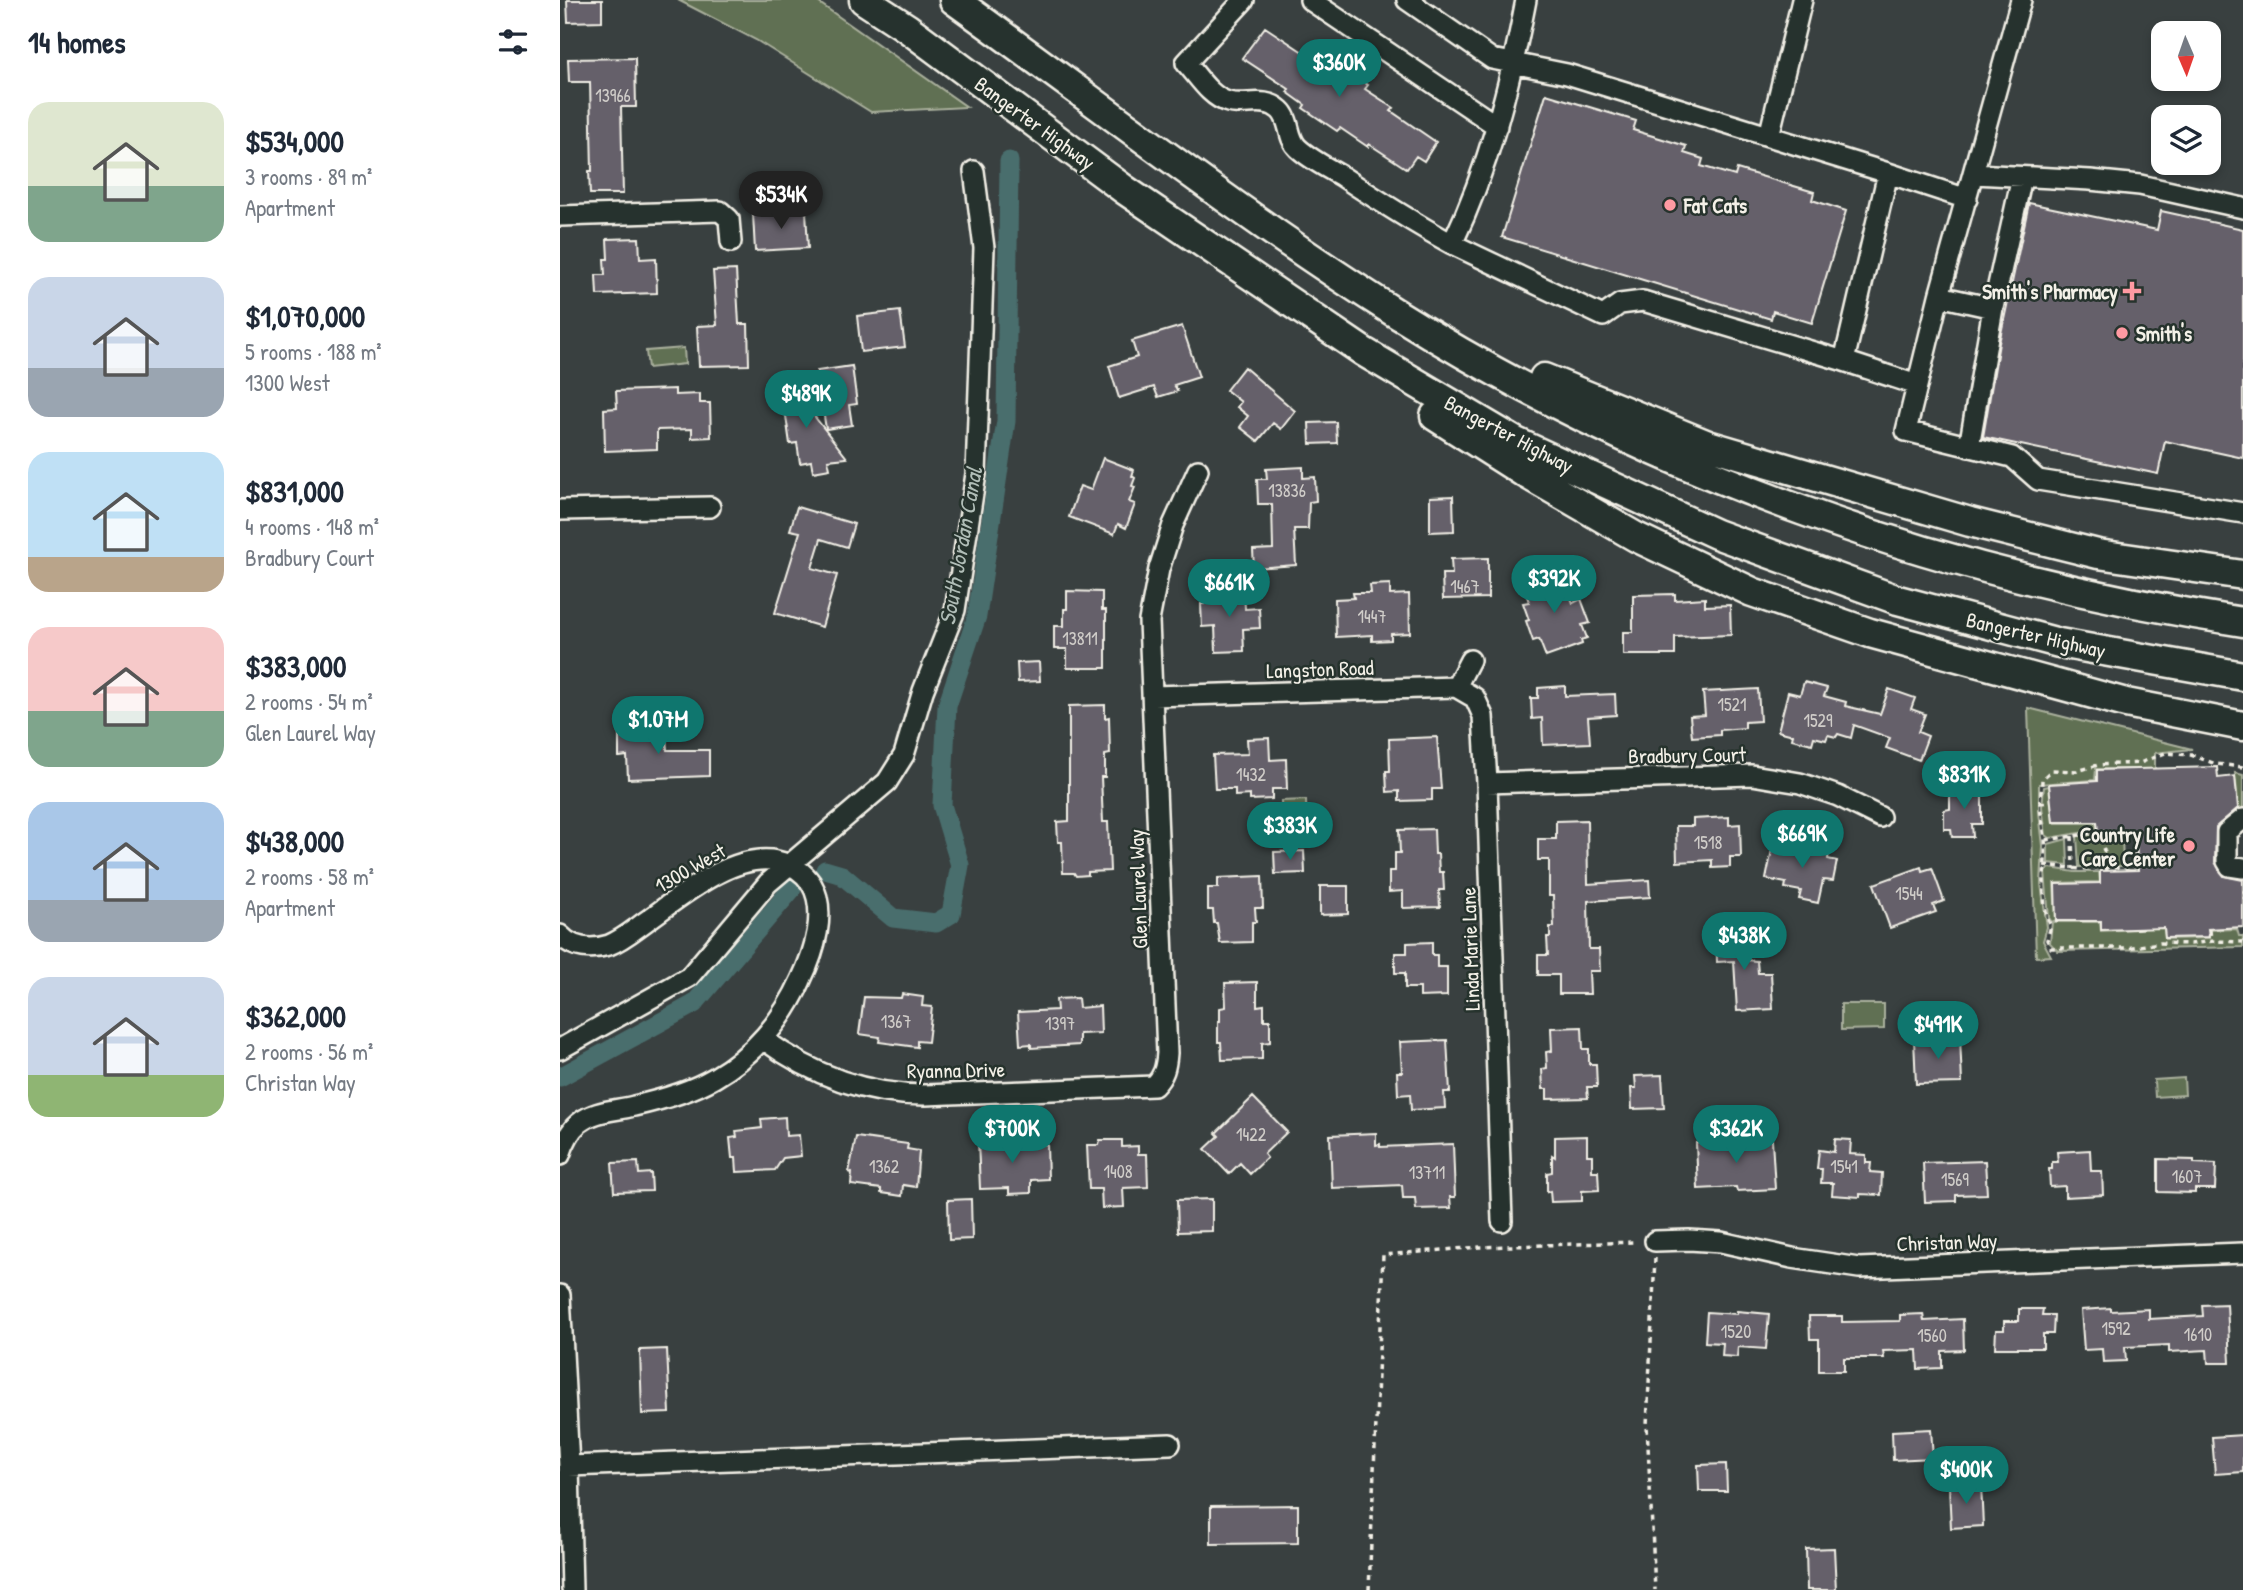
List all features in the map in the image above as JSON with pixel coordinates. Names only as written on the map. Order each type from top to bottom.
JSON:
[{"type":"highway","name":"Bangerter Highway","points":[[864,0],[1125,190],[1364,352],[1516,442],[1716,534],[1898,600],[2059,643],[2243,676]]},
{"type":"highway","points":[[954,0],[1271,229],[1392,311],[1576,414],[1686,466],[1909,547],[2043,583],[2169,611],[2243,622]]},
{"type":"highway","points":[[1125,190],[1196,251],[1377,378],[1523,472],[1648,543],[1752,592],[1870,633],[2126,704],[2243,726]]},
{"type":"highway","points":[[1392,311],[1574,391],[1708,445],[1945,515],[2085,551],[2243,575]]},
{"type":"street","points":[[1244,0],[1186,63],[1214,95],[1227,102],[1262,102],[1281,111],[1295,146],[1407,219],[1452,244],[1603,316],[1620,304],[1643,301],[1917,385]]},
{"type":"street","points":[[1310,0],[1497,125]]},
{"type":"street","points":[[1407,0],[1492,59],[1567,74],[1967,199]]},
{"type":"street","points":[[1452,244],[1473,201],[1497,125],[1514,65],[1526,0]]},
{"type":"street","points":[[1769,136],[1802,0]]},
{"type":"street","points":[[2021,0],[1906,431],[2012,457],[2038,480],[2243,513]]},
{"type":"street","points":[[560,1049],[689,977],[768,883],[875,793],[896,769],[904,755],[923,691],[955,610],[976,474],[984,248],[974,171]]},
{"type":"street","points":[[1844,362],[1888,173]]},
{"type":"street","points":[[1974,174],[2140,185],[2243,208]]},
{"type":"street","points":[[1969,447],[1993,308],[2022,177]]},
{"type":"street","points":[[560,216],[720,211],[729,219],[730,242]]},
{"type":"street","points":[[1940,296],[1993,308]]},
{"type":"street","name":"Glen Laurel Way","points":[[1161,1079],[1166,1068],[1167,1053],[1149,621],[1159,569],[1172,525],[1198,470]]},
{"type":"street","points":[[560,510],[710,507]]},
{"type":"street","points":[[1456,687],[1471,660]]},
{"type":"street","name":"Langston Road","points":[[1153,696],[1456,687]]},
{"type":"street","name":"Linda Marie Lane","points":[[1456,687],[1475,698],[1483,716],[1488,783],[1502,1222]]},
{"type":"street","name":"Bradbury Court","points":[[1488,783],[1752,775],[1800,783],[1838,796],[1880,817]]},
{"type":"street","points":[[2243,819],[2227,832],[2227,861],[2236,869],[2243,868]]},
{"type":"street","name":"1300 West","points":[[563,944],[592,948],[612,944],[704,882],[744,863],[771,860],[790,865]]},
{"type":"street","points":[[560,1154],[572,1130],[586,1118],[604,1111],[653,1101],[694,1087],[732,1066],[763,1039],[790,1002],[802,980],[816,938],[819,911],[817,894],[808,879],[790,865]]},
{"type":"street","name":"Ryanna Drive","points":[[763,1039],[789,1058],[816,1072],[853,1086],[890,1094],[1154,1086],[1161,1079]]},
{"type":"street","name":"Christan Way","points":[[1655,1241],[1721,1242],[1813,1262],[1859,1268],[2243,1253]]},
{"type":"street","points":[[560,1295],[572,1590]]},
{"type":"street","points":[[569,1466],[1170,1444]]},
{"type":"path","points":[[2243,767],[2216,764],[2191,755],[2165,753],[2140,763],[2098,765],[2077,771],[2052,770],[2042,779],[2040,803],[2045,841],[2046,903],[2051,926],[2047,940],[2051,948],[2126,948],[2160,943],[2243,942]]},
{"type":"path","points":[[2040,803],[2051,802]]},
{"type":"path","points":[[2044,864],[2073,869],[2135,867],[2134,832],[2095,833],[2045,841]]},
{"type":"path","points":[[2072,836],[2073,869]]},
{"type":"path","points":[[2103,848],[2112,868]]},
{"type":"path","points":[[2046,903],[2055,903]]},
{"type":"path","points":[[2210,930],[2211,941]]},
{"type":"path","points":[[1369,1590],[1383,1255],[1480,1247],[1655,1241],[1647,1425],[1656,1590]]},
{"type":"green space","points":[[678,0],[815,0],[967,107],[871,112],[756,40]]},
{"type":"green space","points":[[684,348],[685,364],[648,368],[646,351]]},
{"type":"green space","points":[[2028,708],[2192,749],[2155,753],[2155,778],[2133,769],[2096,769],[2095,780],[2039,784],[2043,846],[2041,884],[2047,927],[2043,941],[2051,956],[2036,957]]},
{"type":"green space","points":[[2235,773],[2243,775],[2243,810],[2239,812]]},
{"type":"green space","points":[[2049,786],[2053,823],[2096,823],[2097,830],[2050,838],[2046,835],[2042,807],[2044,787]]},
{"type":"green space","points":[[1306,800],[1307,836],[1283,838],[1281,801]]},
{"type":"green space","points":[[2122,834],[2123,866],[2079,867],[2077,836]]},
{"type":"green space","points":[[2067,839],[2068,865],[2048,863],[2048,844]]},
{"type":"green space","points":[[2050,868],[2099,872],[2100,882],[2054,883],[2056,920],[2052,922],[2049,918],[2045,872]]},
{"type":"green space","points":[[2163,919],[2165,939],[2209,938],[2209,930],[2237,929],[2239,936],[2243,936],[2243,947],[2058,951],[2050,943],[2052,922],[2100,922],[2101,931],[2139,929]]},
{"type":"green space","points":[[1841,1004],[1884,1004],[1884,1029],[1841,1030]]},
{"type":"green space","points":[[2184,1078],[2185,1095],[2155,1097],[2154,1080]]},
{"type":"building","points":[[567,0],[602,0],[602,21],[568,22]]},
{"type":"building","points":[[1265,27],[1312,58],[1314,54],[1332,66],[1334,62],[1368,85],[1365,89],[1394,108],[1391,111],[1436,142],[1424,161],[1416,156],[1407,169],[1340,128],[1337,131],[1303,108],[1305,105],[1287,92],[1289,89],[1242,58]]},
{"type":"building","points":[[635,58],[636,107],[621,107],[623,194],[590,194],[590,82],[569,82],[568,59]]},
{"type":"building","name":"Fat Cats","points":[[1546,94],[1636,121],[1633,130],[1686,146],[1684,153],[1703,159],[1701,166],[1735,176],[1737,169],[1814,192],[1812,200],[1846,211],[1812,323],[1773,311],[1771,319],[1502,237]]},
{"type":"building","name":"Smith's","points":[[2029,203],[2157,230],[2161,211],[2243,229],[2243,458],[2165,441],[2158,474],[1983,437],[1999,343]]},
{"type":"building","points":[[806,211],[808,248],[755,251],[753,214]]},
{"type":"building","points":[[639,238],[640,259],[656,258],[657,293],[597,295],[596,275],[605,275],[604,259],[608,259],[607,239]]},
{"type":"building","points":[[736,270],[739,324],[748,324],[749,365],[699,366],[697,326],[717,325],[713,271]]},
{"type":"building","points":[[900,311],[905,347],[861,352],[857,316]]},
{"type":"building","points":[[1182,326],[1199,377],[1174,385],[1178,391],[1158,397],[1154,387],[1119,398],[1109,366],[1137,357],[1132,341]]},
{"type":"building","points":[[852,366],[857,404],[849,405],[852,425],[826,429],[817,371]]},
{"type":"building","points":[[1244,367],[1295,411],[1281,429],[1273,423],[1258,441],[1240,427],[1248,416],[1237,407],[1241,402],[1226,390]]},
{"type":"building","points":[[785,379],[847,458],[828,460],[830,469],[813,472],[811,461],[800,463],[797,443],[790,444],[786,416],[768,392]]},
{"type":"building","points":[[675,389],[675,395],[700,394],[700,403],[710,403],[711,437],[692,438],[692,429],[657,430],[657,449],[605,451],[604,409],[617,408],[616,391]]},
{"type":"building","points":[[1336,422],[1337,443],[1310,444],[1309,423]]},
{"type":"building","points":[[1103,458],[1134,470],[1132,486],[1135,487],[1129,502],[1135,504],[1126,528],[1118,524],[1114,534],[1069,517],[1080,486],[1091,490]]},
{"type":"building","points":[[1303,467],[1303,478],[1315,477],[1316,501],[1309,502],[1308,529],[1294,529],[1296,565],[1254,568],[1253,550],[1273,549],[1272,504],[1258,504],[1257,479],[1267,479],[1266,469]]},
{"type":"building","points":[[1453,496],[1454,531],[1430,532],[1430,497]]},
{"type":"building","points":[[797,507],[854,524],[847,547],[821,539],[812,568],[837,575],[822,627],[775,613],[800,532],[790,530]]},
{"type":"building","points":[[1488,558],[1488,598],[1443,599],[1442,574],[1452,574],[1451,559]]},
{"type":"building","points":[[1555,571],[1562,590],[1567,588],[1573,603],[1581,599],[1590,623],[1582,625],[1587,638],[1581,640],[1582,644],[1546,657],[1539,639],[1533,641],[1526,621],[1529,620],[1523,603],[1529,602],[1522,582]]},
{"type":"building","points":[[1390,584],[1390,595],[1409,594],[1410,633],[1391,634],[1391,640],[1372,641],[1372,635],[1336,637],[1335,599],[1354,598],[1353,593],[1371,593],[1370,585]]},
{"type":"building","points":[[1067,591],[1102,592],[1102,610],[1106,610],[1106,668],[1067,668],[1067,649],[1054,649],[1054,626],[1064,626]]},
{"type":"building","points":[[1244,592],[1245,609],[1259,608],[1260,628],[1243,629],[1244,651],[1216,652],[1215,626],[1202,627],[1201,604],[1204,604],[1204,594]]},
{"type":"building","points":[[1675,594],[1675,600],[1705,598],[1705,606],[1730,605],[1731,635],[1675,637],[1675,655],[1623,655],[1623,632],[1633,632],[1633,595]]},
{"type":"building","points":[[1039,662],[1040,681],[1018,682],[1017,663]]},
{"type":"building","points":[[1804,682],[1827,688],[1824,696],[1846,702],[1845,706],[1880,714],[1889,689],[1915,698],[1911,709],[1925,714],[1918,732],[1928,736],[1919,760],[1886,748],[1890,738],[1854,725],[1851,738],[1838,734],[1836,737],[1828,735],[1826,740],[1814,737],[1812,744],[1792,739],[1793,735],[1778,731],[1788,692],[1800,695]]},
{"type":"building","points":[[1565,686],[1565,696],[1615,694],[1616,715],[1588,717],[1590,743],[1543,745],[1542,718],[1532,719],[1531,698],[1538,698],[1538,688]]},
{"type":"building","points":[[1758,689],[1760,721],[1745,722],[1745,728],[1720,730],[1720,735],[1692,737],[1690,716],[1705,715],[1703,692]]},
{"type":"building","points":[[1105,705],[1105,718],[1109,717],[1110,754],[1105,755],[1105,777],[1101,777],[1103,822],[1108,822],[1110,871],[1088,872],[1088,875],[1076,876],[1074,873],[1063,873],[1062,842],[1058,842],[1057,822],[1069,821],[1069,706]]},
{"type":"building","points":[[649,724],[649,735],[666,734],[667,750],[709,750],[709,776],[628,779],[627,756],[619,757],[619,725]]},
{"type":"building","points":[[1437,737],[1441,789],[1432,789],[1432,800],[1399,801],[1399,791],[1387,792],[1386,771],[1390,771],[1389,739]]},
{"type":"building","points":[[1269,738],[1270,760],[1286,759],[1287,789],[1272,789],[1272,799],[1250,800],[1250,795],[1235,796],[1235,789],[1215,789],[1213,755],[1248,754],[1247,739]]},
{"type":"building","name":"Country Life Care Center","points":[[2217,767],[2218,778],[2235,776],[2238,808],[2216,827],[2215,862],[2224,876],[2243,880],[2243,927],[2208,929],[2209,937],[2165,938],[2164,928],[2101,930],[2101,921],[2056,921],[2055,884],[2100,883],[2100,871],[2138,870],[2135,830],[2098,831],[2097,822],[2053,822],[2049,784],[2097,781],[2097,770]]},
{"type":"building","points":[[1982,786],[1982,824],[1972,824],[1973,837],[1952,837],[1951,829],[1944,829],[1944,810],[1950,809],[1950,787]]},
{"type":"building","points":[[1729,817],[1729,825],[1740,824],[1741,857],[1730,857],[1730,867],[1712,868],[1712,860],[1677,862],[1676,826],[1693,826],[1693,819]]},
{"type":"building","points":[[1587,820],[1588,884],[1649,880],[1650,897],[1588,901],[1589,949],[1599,949],[1600,971],[1589,971],[1590,994],[1559,994],[1559,975],[1538,975],[1538,955],[1548,955],[1547,937],[1550,937],[1550,927],[1554,927],[1553,896],[1549,896],[1549,860],[1538,860],[1538,839],[1556,839],[1556,821]]},
{"type":"building","points":[[1434,829],[1435,854],[1438,854],[1439,872],[1443,872],[1444,890],[1439,890],[1440,907],[1403,908],[1403,891],[1389,892],[1389,871],[1395,871],[1395,853],[1400,853],[1399,830]]},
{"type":"building","points":[[1792,846],[1829,850],[1828,859],[1837,861],[1833,881],[1823,880],[1818,903],[1799,899],[1801,891],[1785,888],[1786,883],[1766,879],[1772,850],[1783,852],[1783,849],[1791,850]]},
{"type":"building","points":[[1304,851],[1305,873],[1275,874],[1274,852]]},
{"type":"building","points":[[1921,867],[1922,871],[1932,868],[1944,901],[1933,905],[1936,912],[1890,928],[1874,884]]},
{"type":"building","points":[[1262,876],[1263,908],[1255,908],[1256,922],[1252,922],[1252,942],[1220,943],[1213,910],[1208,910],[1208,888],[1218,888],[1218,878]]},
{"type":"building","points":[[1320,886],[1348,886],[1348,914],[1320,915]]},
{"type":"building","points":[[1743,928],[1745,960],[1757,961],[1758,973],[1771,973],[1773,1009],[1737,1011],[1734,961],[1717,962],[1716,929]]},
{"type":"building","points":[[1432,942],[1432,955],[1437,955],[1437,967],[1447,967],[1447,996],[1420,997],[1420,988],[1405,988],[1405,973],[1395,973],[1395,953],[1407,953],[1407,943]]},
{"type":"building","points":[[1257,982],[1257,1006],[1264,1005],[1264,1020],[1270,1020],[1270,1042],[1262,1043],[1262,1059],[1222,1060],[1221,1042],[1218,1042],[1218,1021],[1220,1008],[1226,1007],[1225,983]]},
{"type":"building","points":[[902,994],[923,997],[922,1006],[932,1007],[928,1042],[917,1041],[917,1047],[879,1042],[880,1037],[859,1034],[864,997],[901,998]]},
{"type":"building","points":[[1078,998],[1079,1008],[1100,1006],[1101,1033],[1079,1034],[1079,1045],[1031,1048],[1031,1044],[1020,1045],[1018,1012],[1057,1010],[1056,999]]},
{"type":"building","points":[[1582,1027],[1583,1049],[1589,1049],[1589,1064],[1596,1064],[1597,1087],[1587,1087],[1588,1098],[1547,1099],[1547,1089],[1543,1089],[1542,1069],[1547,1068],[1546,1052],[1552,1051],[1551,1028]]},
{"type":"building","points":[[1960,1037],[1962,1083],[1916,1084],[1914,1039]]},
{"type":"building","points":[[1447,1040],[1450,1092],[1444,1092],[1445,1108],[1411,1110],[1410,1094],[1398,1095],[1397,1072],[1402,1072],[1400,1042]]},
{"type":"building","points":[[1662,1075],[1664,1108],[1632,1109],[1631,1088],[1636,1088],[1635,1076]]},
{"type":"building","points":[[1253,1097],[1287,1132],[1264,1154],[1267,1158],[1250,1174],[1240,1163],[1229,1174],[1205,1149],[1219,1136],[1216,1133]]},
{"type":"building","points":[[785,1117],[786,1136],[799,1135],[801,1156],[783,1158],[775,1170],[737,1172],[730,1138],[737,1137],[736,1131],[762,1128],[761,1119]]},
{"type":"building","points":[[1376,1133],[1376,1145],[1380,1144],[1380,1147],[1453,1144],[1455,1197],[1450,1197],[1451,1208],[1416,1209],[1415,1198],[1403,1198],[1402,1185],[1332,1188],[1330,1135]]},
{"type":"building","points":[[1587,1136],[1587,1155],[1592,1155],[1592,1171],[1598,1171],[1599,1190],[1582,1191],[1582,1201],[1551,1202],[1550,1191],[1547,1192],[1547,1173],[1552,1172],[1555,1137]]},
{"type":"building","points":[[856,1137],[908,1144],[907,1149],[919,1151],[916,1187],[903,1185],[902,1196],[881,1193],[881,1189],[851,1185],[852,1173],[849,1172]]},
{"type":"building","points":[[1835,1139],[1851,1140],[1850,1154],[1866,1155],[1866,1163],[1871,1163],[1870,1172],[1882,1173],[1881,1195],[1832,1195],[1833,1183],[1821,1183],[1822,1169],[1817,1169],[1819,1150],[1834,1152]]},
{"type":"building","points":[[978,1140],[1030,1140],[1030,1145],[1047,1144],[1048,1179],[1031,1180],[1031,1193],[1009,1194],[1009,1188],[980,1189]]},
{"type":"building","points":[[1100,1140],[1122,1140],[1122,1147],[1138,1146],[1138,1154],[1147,1154],[1148,1187],[1123,1188],[1124,1207],[1102,1208],[1101,1189],[1089,1189],[1087,1145],[1099,1145]]},
{"type":"building","points":[[1772,1140],[1775,1189],[1698,1189],[1696,1143]]},
{"type":"building","points":[[2090,1150],[2091,1171],[2102,1171],[2103,1195],[2065,1197],[2065,1186],[2050,1187],[2049,1169],[2052,1169],[2052,1162],[2058,1162],[2057,1152]]},
{"type":"building","points":[[2158,1159],[2216,1164],[2215,1189],[2195,1189],[2195,1193],[2158,1192]]},
{"type":"building","points":[[1985,1161],[1987,1194],[1956,1195],[1956,1201],[1925,1202],[1923,1163]]},
{"type":"building","points":[[638,1162],[639,1174],[651,1173],[652,1191],[614,1192],[612,1163]]},
{"type":"building","points":[[971,1199],[972,1239],[949,1240],[948,1200]]},
{"type":"building","points":[[1212,1199],[1212,1231],[1178,1232],[1177,1200]]},
{"type":"building","points":[[2227,1304],[2230,1363],[2208,1363],[2207,1350],[2169,1352],[2169,1345],[2125,1347],[2126,1361],[2103,1362],[2102,1349],[2084,1350],[2081,1310],[2149,1309],[2149,1319],[2203,1316],[2202,1305]]},
{"type":"building","points":[[2019,1309],[2043,1309],[2042,1315],[2054,1315],[2053,1334],[2043,1334],[2043,1348],[1995,1348],[1996,1330],[2004,1330],[2004,1321],[2019,1321]]},
{"type":"building","points":[[1737,1311],[1769,1314],[1766,1349],[1738,1347],[1737,1357],[1722,1356],[1723,1343],[1705,1342],[1707,1312],[1737,1314]]},
{"type":"building","points":[[1923,1314],[1924,1321],[1963,1319],[1964,1350],[1942,1351],[1942,1368],[1918,1369],[1917,1350],[1883,1351],[1884,1358],[1844,1358],[1844,1371],[1819,1371],[1819,1339],[1810,1339],[1809,1316],[1842,1316],[1842,1322],[1900,1321],[1900,1315]]},
{"type":"building","points":[[667,1349],[670,1413],[642,1414],[640,1350]]},
{"type":"building","points":[[1931,1429],[1933,1458],[1893,1460],[1892,1431]]},
{"type":"building","points":[[2243,1435],[2243,1472],[2215,1474],[2212,1437]]},
{"type":"building","points":[[1726,1464],[1727,1491],[1699,1491],[1698,1465]]},
{"type":"building","points":[[1981,1484],[1983,1526],[1951,1528],[1949,1486]]},
{"type":"building","points":[[1298,1505],[1298,1543],[1211,1544],[1211,1506]]},
{"type":"building","points":[[1834,1548],[1836,1590],[1807,1590],[1806,1549]]},
{"type":"waterway","name":"South Jordan Canal","points":[[825,870],[842,875],[893,918],[936,923],[951,914],[960,865],[942,805],[947,706],[977,616],[1006,421],[1009,161]]},
{"type":"waterway","name":"South Jordan Canal","points":[[560,1077],[694,1004],[792,889]]},
{"type":"place","name":"Fat Cats","points":[[1670,205]]},
{"type":"place","name":"Smith's Pharmacy","points":[[2132,291]]},
{"type":"place","name":"Smith's","points":[[2122,333]]},
{"type":"place","name":"Country Life Care Center","points":[[2189,846]]}]
